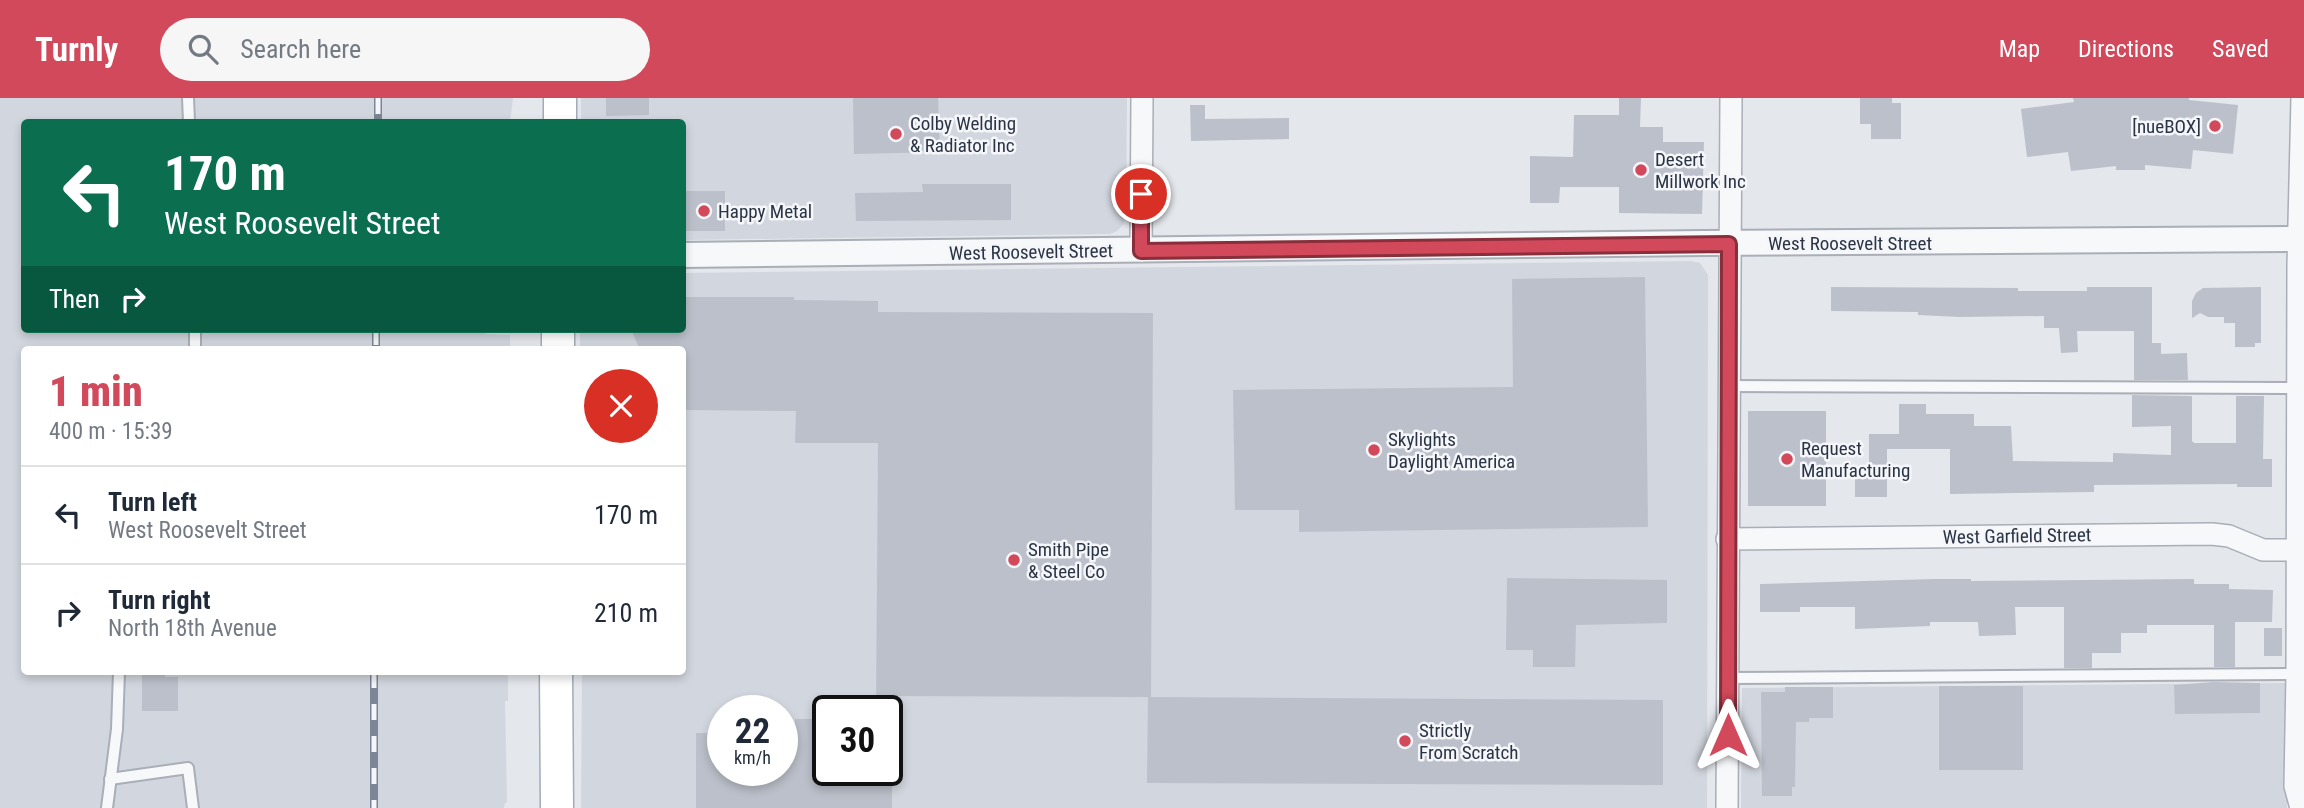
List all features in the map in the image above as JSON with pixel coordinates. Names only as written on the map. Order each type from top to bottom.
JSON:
[{"type":"main road","points":[[560,98],[560,119]]},
{"type":"main road","points":[[555,675],[557,808]]},
{"type":"street","points":[[1141,251],[1142,98]]},
{"type":"street","points":[[1727,808],[1731,98]]},
{"type":"street","points":[[2301,808],[2295,786],[2301,550],[2297,388],[2302,239],[2302,98]]},
{"type":"street","name":"West Roosevelt Street","points":[[686,255],[2302,239]]},
{"type":"street","name":"West Garfield Street","points":[[1727,539],[2212,534],[2229,536],[2263,550],[2301,550]]},
{"type":"lane","points":[[188,98],[189,119]]},
{"type":"lane","points":[[1728,386],[2297,388]]},
{"type":"lane","points":[[1728,678],[2297,674]]},
{"type":"lane","points":[[107,808],[117,729],[119,675]]},
{"type":"lane","points":[[110,779],[188,768],[193,808]]},
{"type":"shaded area","points":[[0,98],[513,98],[510,119],[21,119],[21,333],[485,333],[510,335],[510,346],[21,346],[21,675],[508,675],[508,701],[505,701],[507,802],[504,808],[0,808]]},
{"type":"shaded area","points":[[581,98],[1127,98],[1126,215],[1123,225],[1110,234],[686,240],[686,119],[581,119]]},
{"type":"shaded area","points":[[1700,263],[1708,275],[1707,808],[581,808],[582,675],[686,675],[686,346],[580,346],[580,333],[686,333],[686,273]]},
{"type":"shaded area","points":[[2287,683],[2287,808],[1741,808],[1742,688]]},
{"type":"building","points":[[606,98],[649,98],[649,115],[606,116]]},
{"type":"building","name":"Colby Welding & Radiator Inc","points":[[853,98],[938,98],[940,152],[854,154]]},
{"type":"building","points":[[1619,98],[1641,98],[1640,127],[1663,127],[1663,142],[1704,142],[1702,214],[1619,213],[1619,187],[1560,187],[1559,203],[1530,203],[1530,156],[1573,157],[1574,115],[1619,115]]},
{"type":"building","points":[[1860,98],[1892,98],[1892,103],[1901,103],[1901,139],[1871,139],[1871,124],[1860,124]]},
{"type":"building","points":[[2073,98],[2189,98],[2238,105],[2233,154],[2193,150],[2191,169],[2145,165],[2145,170],[2116,170],[2116,166],[2071,171],[2068,152],[2027,157],[2021,109],[2074,102]]},
{"type":"building","points":[[1190,105],[1205,105],[1205,119],[1289,118],[1289,139],[1191,141]]},
{"type":"building","points":[[922,184],[1011,184],[1011,220],[856,221],[855,193],[923,192]]},
{"type":"building","name":"Happy Metal","points":[[686,191],[725,191],[725,231],[686,231]]},
{"type":"building","points":[[1645,277],[1648,527],[1299,532],[1299,510],[1235,510],[1233,390],[1513,387],[1512,279]]},
{"type":"building","points":[[1831,287],[2087,291],[2087,287],[2152,287],[2152,343],[2161,343],[2161,354],[2187,353],[2188,380],[2134,380],[2134,331],[2077,331],[2078,352],[2061,353],[2059,328],[2044,328],[2044,316],[1960,317],[1918,315],[1918,312],[1831,311]]},
{"type":"building","points":[[2261,287],[2261,343],[2255,343],[2255,347],[2235,347],[2235,323],[2224,323],[2224,317],[2208,317],[2200,313],[2192,318],[2192,301],[2196,293],[2203,288]]},
{"type":"building","name":"Smith Pipe & Steel Co","points":[[686,297],[794,297],[794,300],[878,301],[878,312],[1153,313],[1151,697],[1663,700],[1663,785],[1147,783],[1148,697],[876,695],[878,443],[795,443],[796,411],[686,410],[686,346],[638,346],[633,333],[686,333]]},
{"type":"building","points":[[2132,395],[2192,396],[2194,443],[2236,443],[2236,396],[2264,396],[2263,459],[2272,459],[2272,487],[2237,487],[2237,484],[2094,485],[2094,492],[1950,494],[1950,449],[1887,449],[1887,497],[1855,497],[1855,476],[1869,476],[1869,434],[1899,434],[1899,404],[1926,404],[1926,414],[1974,414],[1974,426],[2011,426],[2013,461],[2113,462],[2113,453],[2171,455],[2171,426],[2132,427]]},
{"type":"building","name":"Request Manufacturing","points":[[1748,411],[1826,411],[1826,506],[1748,506]]},
{"type":"building","points":[[1507,578],[1667,580],[1667,623],[1576,625],[1575,667],[1533,667],[1533,650],[1506,650]]},
{"type":"building","points":[[1934,579],[2194,579],[2194,584],[2229,584],[2229,589],[2273,590],[2272,622],[2235,622],[2235,667],[2214,667],[2214,625],[2147,625],[2147,633],[2121,633],[2121,653],[2092,653],[2092,668],[2064,668],[2064,607],[2015,607],[2016,635],[1979,636],[1978,622],[1930,622],[1930,626],[1855,629],[1855,607],[1800,607],[1800,612],[1760,612],[1760,584]]},
{"type":"building","points":[[2264,628],[2282,628],[2282,656],[2264,656]]},
{"type":"building","points":[[142,675],[178,677],[178,711],[142,711]]},
{"type":"building","points":[[2260,683],[2260,713],[2175,714],[2174,685]]},
{"type":"building","points":[[1939,686],[2023,686],[2023,770],[1939,770]]},
{"type":"building","points":[[1785,687],[1833,687],[1833,718],[1809,718],[1809,722],[1796,722],[1795,787],[1792,787],[1792,796],[1762,796],[1761,692],[1785,692]]},
{"type":"building","points":[[798,719],[812,719],[812,786],[892,786],[892,808],[696,808],[696,733],[707,733],[707,786],[798,786]]},
{"type":"railway","points":[[378,98],[378,119]]},
{"type":"railway","points":[[376,333],[376,346]]},
{"type":"railway","points":[[374,675],[374,808]]},
{"type":"place","name":"[nueBOX]","points":[[2215,126]]},
{"type":"place","name":"Colby Welding & Radiator Inc","points":[[896,134]]},
{"type":"place","name":"Desert Millwork Inc","points":[[1641,170]]},
{"type":"place","name":"Happy Metal","points":[[704,211]]},
{"type":"place","name":"Skylights Daylight America","points":[[1374,450]]},
{"type":"place","name":"Request Manufacturing","points":[[1787,459]]},
{"type":"place","name":"Smith Pipe & Steel Co","points":[[1014,560]]},
{"type":"place","name":"Strictly From Scratch","points":[[1405,741]]},
{"type":"route","points":[[1141,194],[1141,251],[1729,244],[1728,735]]}]
